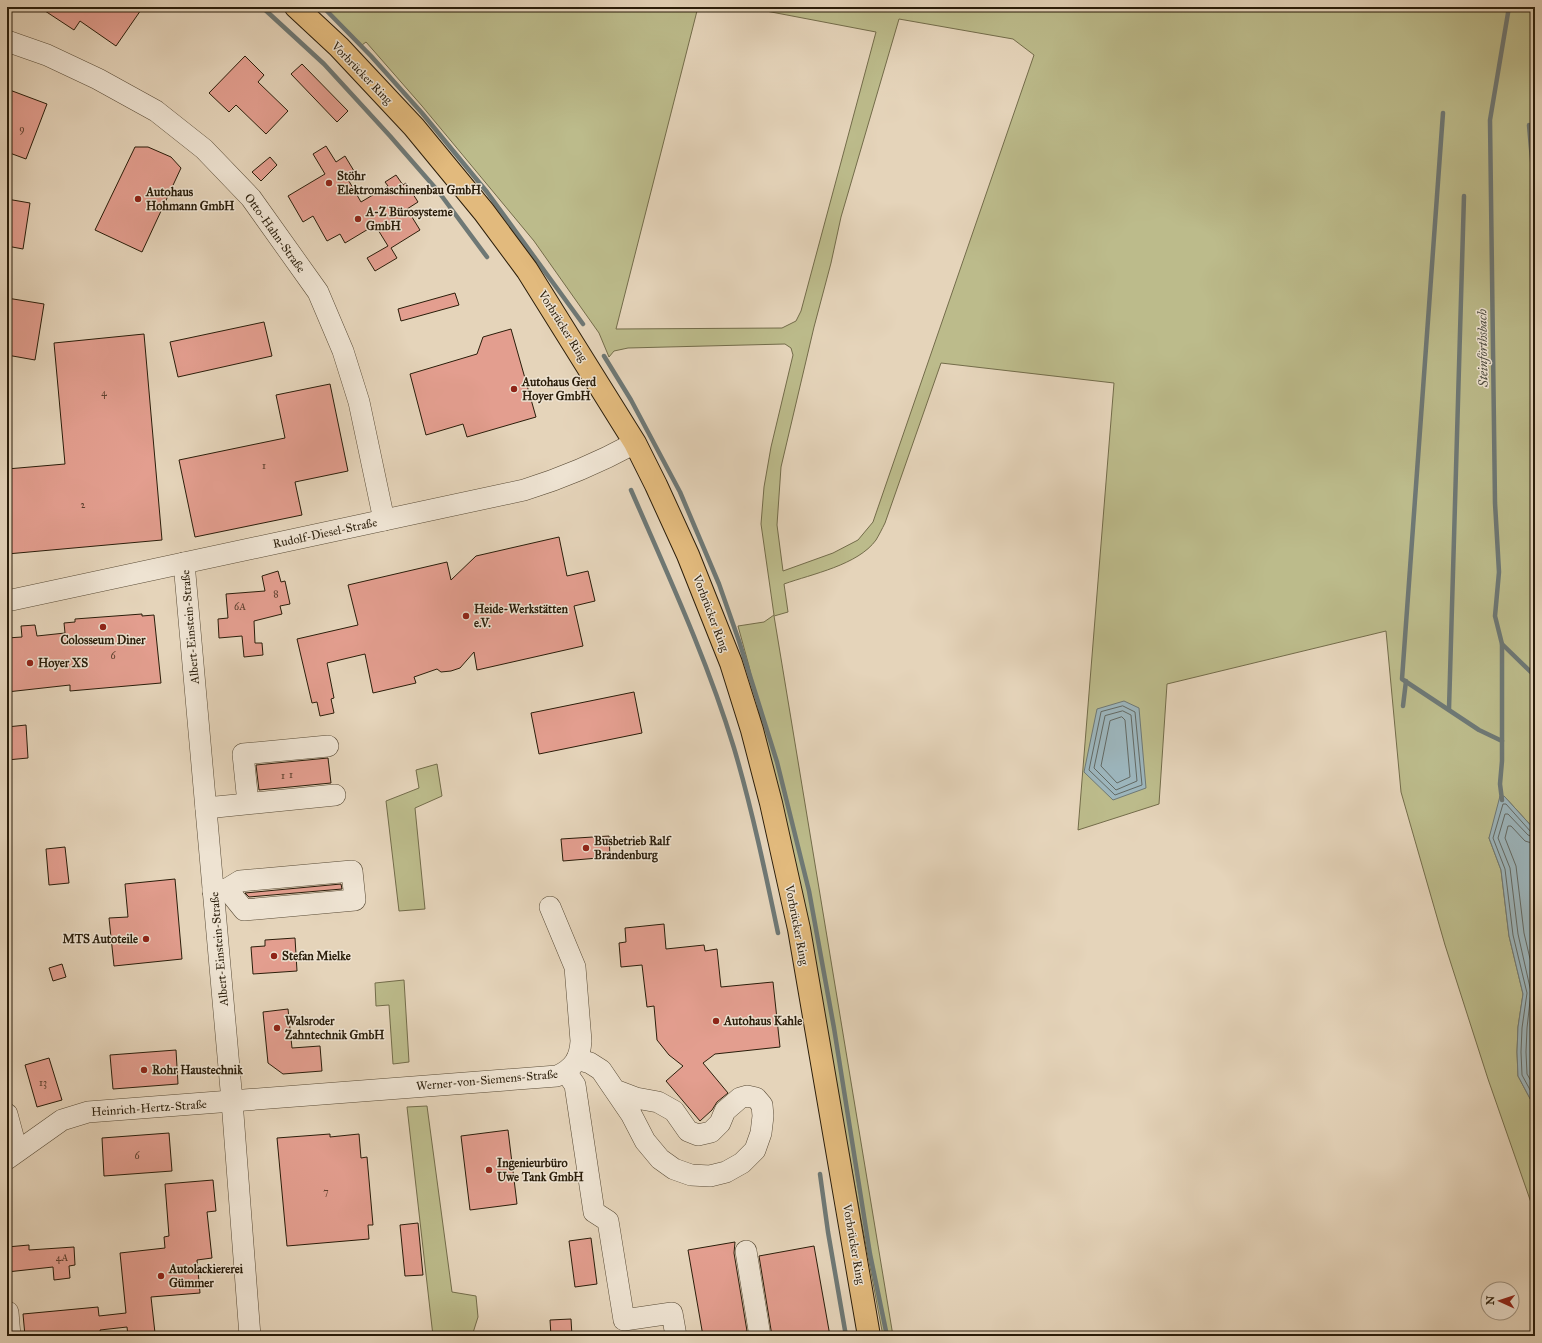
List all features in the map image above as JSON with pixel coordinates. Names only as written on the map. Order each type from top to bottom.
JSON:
[{"type":"main road","name":"Vorbrücker Ring","points":[[296,7],[339,47],[414,127],[484,212],[528,270],[635,443],[688,555],[730,663],[752,730],[769,795],[799,930],[869,1336]]},
{"type":"street","name":"Otto-Hahn-Straße","points":[[7,41],[47,55],[98,79],[156,111],[204,150],[251,198],[318,292],[342,351],[359,402],[384,520]]},
{"type":"street","name":"Rudolf-Diesel-Straße","points":[[7,601],[524,490],[552,481],[586,467],[635,443]]},
{"type":"street","name":"Albert-Einstein-Straße","points":[[184,563],[206,808],[220,890],[232,1101],[250,1336]]},
{"type":"street","points":[[248,804],[243,754],[328,746]]},
{"type":"street","points":[[206,808],[335,795]]},
{"type":"street","points":[[352,871],[355,900],[244,910],[220,890],[240,881],[352,871]]},
{"type":"street","points":[[550,907],[575,967],[581,1041],[580,1051],[572,1066],[594,1212],[608,1221],[624,1320],[672,1313],[676,1336]]},
{"type":"street","points":[[572,1066],[590,1063],[601,1070],[631,1114],[645,1141],[660,1159],[674,1169],[691,1175],[710,1176],[726,1172],[742,1163],[755,1150],[761,1133],[763,1116],[762,1105],[756,1098],[747,1096],[740,1098],[725,1111],[720,1123],[711,1132],[698,1135],[688,1131],[674,1111],[658,1102],[636,1098],[615,1090]]},
{"type":"street","name":"Werner-von-Siemens-Straße","points":[[232,1101],[557,1076],[572,1066]]},
{"type":"street","name":"Heinrich-Hertz-Straße","points":[[11,1148],[62,1120],[88,1112],[232,1101]]},
{"type":"street","points":[[7,1114],[11,1148]]},
{"type":"street","points":[[746,1251],[760,1336]]},
{"type":"street","points":[[7,1312],[10,1336]]},
{"type":"shaded area","points":[[325,7],[698,7],[616,329],[782,328],[796,321],[801,311],[876,32],[745,7],[1535,7],[1535,830],[1504,796],[1489,838],[1501,870],[1509,936],[1523,994],[1518,1027],[1518,1076],[1535,1108],[1535,1214],[1488,1079],[1445,945],[1401,792],[1386,631],[1167,684],[1159,804],[1078,830],[1114,383],[941,363],[885,523],[876,540],[868,549],[858,556],[834,568],[784,584],[788,612],[774,616],[893,1336],[883,1336],[806,926],[749,666],[738,626],[764,622],[774,615],[761,524],[764,487],[771,447],[793,355],[791,348],[785,344],[628,348],[614,351],[609,357],[599,333],[534,241],[422,106],[366,42],[362,45]],"holes":[[[899,19],[1013,39],[1034,55],[873,522],[858,540],[833,553],[783,571],[777,525],[781,467],[841,217]]]},
{"type":"shaded area","points":[[437,764],[442,796],[415,808],[425,909],[399,911],[386,801],[419,788],[416,770]]},
{"type":"shaded area","points":[[404,980],[409,1062],[393,1064],[389,1005],[376,1006],[375,983]]},
{"type":"shaded area","points":[[427,1106],[452,1292],[476,1296],[478,1317],[472,1336],[433,1336],[407,1107]]},
{"type":"water","points":[[1124,701],[1139,708],[1146,788],[1113,800],[1084,772],[1097,709]]},
{"type":"water","points":[[1500,796],[1504,796],[1535,830],[1535,1108],[1518,1076],[1518,1027],[1523,994],[1509,936],[1501,870],[1489,838]]},
{"type":"building","points":[[39,7],[143,7],[116,46],[80,21],[74,30]]},
{"type":"building","points":[[245,56],[264,75],[258,82],[288,111],[266,134],[236,105],[229,112],[209,93]]},
{"type":"building","points":[[302,64],[348,111],[337,122],[291,74]]},
{"type":"building","points":[[7,89],[47,104],[26,159],[7,152]]},
{"type":"building","points":[[326,146],[336,162],[345,156],[354,171],[346,176],[361,202],[388,186],[385,182],[396,175],[403,185],[406,183],[418,202],[407,209],[420,230],[391,248],[397,258],[375,271],[367,258],[388,246],[375,225],[345,243],[340,234],[327,241],[313,216],[303,222],[288,196],[325,174],[313,154]]},
{"type":"building","name":"Autohaus Hohmann GmbH","points":[[135,147],[148,147],[171,157],[181,168],[142,252],[95,230]]},
{"type":"building","points":[[270,157],[277,165],[261,181],[252,172]]},
{"type":"building","points":[[7,199],[30,203],[23,249],[7,246]]},
{"type":"building","points":[[455,293],[459,305],[401,321],[398,309]]},
{"type":"building","points":[[7,298],[44,304],[35,360],[7,355]]},
{"type":"building","points":[[264,322],[272,356],[178,377],[170,342]]},
{"type":"building","points":[[511,329],[536,417],[467,437],[463,424],[426,435],[410,374],[477,354],[483,337]]},
{"type":"building","points":[[144,334],[162,540],[7,554],[7,469],[65,464],[54,343]]},
{"type":"building","points":[[330,384],[348,471],[295,482],[302,515],[195,537],[179,460],[285,438],[276,395]]},
{"type":"building","name":"Heide-Werkstätten e.V.","points":[[559,537],[567,576],[588,571],[595,601],[574,606],[583,646],[477,670],[474,652],[460,668],[441,672],[437,669],[414,677],[416,683],[373,693],[365,654],[327,663],[334,698],[331,699],[334,713],[320,716],[317,702],[312,703],[297,639],[358,625],[348,585],[447,562],[451,580],[476,556]]},
{"type":"building","points":[[278,571],[281,582],[285,581],[290,604],[280,606],[282,614],[254,621],[255,643],[262,643],[263,655],[244,657],[242,636],[219,638],[218,619],[228,618],[226,594],[265,591],[262,576]]},
{"type":"building","points":[[142,614],[142,616],[154,615],[161,683],[70,691],[70,685],[7,692],[7,638],[22,637],[21,626],[35,625],[37,636],[65,633],[64,623],[75,622],[75,619]]},
{"type":"building","points":[[634,692],[642,733],[539,754],[531,713]]},
{"type":"building","points":[[26,725],[28,758],[7,760],[7,727]]},
{"type":"building","points":[[328,758],[331,783],[259,790],[256,765]]},
{"type":"building","name":"Busbetrieb Ralf Brandenburg","points":[[609,836],[610,857],[563,861],[561,839]]},
{"type":"building","points":[[65,847],[69,883],[49,885],[46,849]]},
{"type":"building","name":"MTS Autoteile","points":[[175,879],[182,959],[114,966],[109,918],[128,917],[125,884]]},
{"type":"building","points":[[341,884],[342,889],[249,897],[245,893]]},
{"type":"building","name":"Autohaus Kahle","points":[[664,924],[666,949],[704,945],[705,951],[717,949],[721,987],[773,982],[780,1047],[715,1054],[703,1063],[728,1093],[717,1102],[712,1110],[700,1121],[666,1081],[683,1066],[669,1055],[657,1040],[654,1006],[647,1007],[642,965],[621,967],[619,943],[626,942],[625,928]]},
{"type":"building","name":"Stefan Mielke","points":[[295,938],[297,971],[253,974],[251,947],[265,946],[265,940]]},
{"type":"building","points":[[62,964],[66,977],[53,981],[49,968]]},
{"type":"building","name":"Walsroder Zahntechnik GmbH","points":[[288,1009],[292,1048],[320,1046],[322,1071],[283,1074],[268,1063],[263,1012]]},
{"type":"building","name":"Rohr Haustechnik","points":[[176,1050],[178,1084],[113,1089],[110,1055]]},
{"type":"building","points":[[49,1058],[62,1100],[37,1107],[25,1065]]},
{"type":"building","name":"Ingenieurbüro Uwe Tank GmbH","points":[[508,1130],[517,1204],[470,1210],[461,1136]]},
{"type":"building","points":[[169,1133],[172,1171],[104,1176],[102,1138]]},
{"type":"building","points":[[330,1134],[330,1137],[359,1134],[361,1158],[367,1157],[373,1225],[368,1225],[369,1239],[287,1246],[277,1138]]},
{"type":"building","points":[[213,1180],[216,1211],[207,1212],[212,1258],[197,1260],[200,1293],[151,1297],[155,1333],[128,1336],[127,1327],[100,1330],[101,1336],[25,1336],[23,1314],[98,1307],[99,1316],[126,1313],[120,1253],[165,1248],[164,1237],[169,1236],[165,1184]]},
{"type":"building","points":[[418,1223],[423,1275],[405,1276],[400,1225]]},
{"type":"building","points":[[591,1238],[597,1284],[575,1287],[569,1241]]},
{"type":"building","points":[[735,1242],[734,1253],[747,1331],[740,1333],[740,1336],[703,1336],[688,1250]]},
{"type":"building","points":[[29,1245],[29,1250],[74,1247],[75,1265],[69,1266],[70,1278],[54,1280],[53,1267],[7,1272],[7,1247]]},
{"type":"building","points":[[814,1246],[830,1336],[772,1336],[759,1256]]},
{"type":"building","points":[[571,1319],[572,1336],[551,1336],[550,1320]]},
{"type":"waterway","points":[[262,7],[324,64],[390,136],[438,191],[487,257]]},
{"type":"waterway","points":[[323,7],[371,56],[422,113],[487,192],[583,324]]},
{"type":"waterway","name":"Steinförthsbach","points":[[1509,7],[1490,120],[1495,503],[1499,572],[1495,616],[1502,644],[1535,676]]},
{"type":"waterway","points":[[1443,113],[1402,679],[1479,730],[1502,741]]},
{"type":"waterway","points":[[1529,125],[1535,194]]},
{"type":"waterway","points":[[1449,709],[1464,196]]},
{"type":"waterway","points":[[604,356],[631,400],[680,492],[719,584],[739,641],[777,762],[809,891],[834,1028],[870,1254],[887,1336]]},
{"type":"waterway","points":[[631,490],[673,586],[712,682],[734,748],[747,794],[778,933]]},
{"type":"waterway","points":[[1502,644],[1502,761],[1500,784],[1502,800]]},
{"type":"waterway","points":[[1403,706],[1406,681]]},
{"type":"waterway","points":[[820,1174],[828,1232],[846,1336]]},
{"type":"place","name":"Stöhr Elektromaschinenbau GmbH","points":[[329,183]]},
{"type":"place","name":"Autohaus Hohmann GmbH","points":[[138,199]]},
{"type":"place","name":"A-Z Bürosysteme GmbH","points":[[358,219]]},
{"type":"place","name":"Autohaus Gerd Hoyer GmbH","points":[[514,389]]},
{"type":"place","name":"Heide-Werkstätten e.V.","points":[[466,616]]},
{"type":"place","name":"Colosseum Diner","points":[[103,627]]},
{"type":"place","name":"Hoyer XS","points":[[30,663]]},
{"type":"place","name":"Busbetrieb Ralf Brandenburg","points":[[586,848]]},
{"type":"place","name":"MTS Autoteile","points":[[146,939]]},
{"type":"place","name":"Stefan Mielke","points":[[274,956]]},
{"type":"place","name":"Autohaus Kahle","points":[[716,1021]]},
{"type":"place","name":"Walsroder Zahntechnik GmbH","points":[[277,1028]]},
{"type":"place","name":"Rohr Haustechnik","points":[[144,1070]]},
{"type":"place","name":"Ingenieurbüro Uwe Tank GmbH","points":[[489,1170]]},
{"type":"place","name":"Autolackiererei Gümmer","points":[[161,1276]]}]
